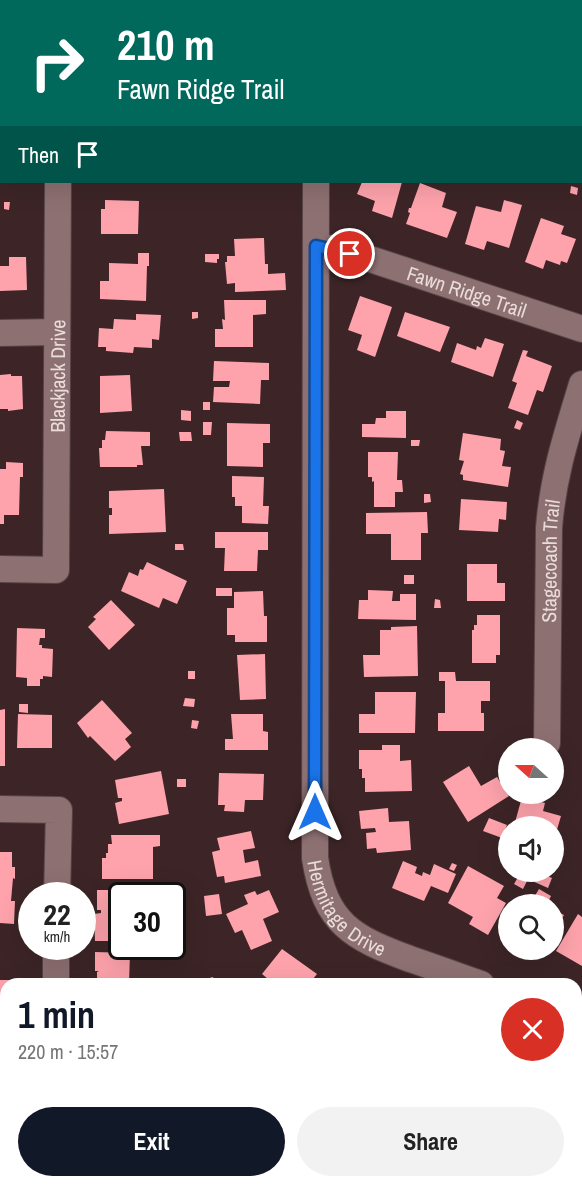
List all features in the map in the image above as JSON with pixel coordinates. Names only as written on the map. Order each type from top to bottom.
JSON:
[{"type":"street","name":"Blackjack Drive","points":[[0,568],[56,570],[58,183]]},
{"type":"street","name":"Hermitage Drive","points":[[316,183],[315,858],[318,881],[324,897],[339,920],[366,941],[465,978]]},
{"type":"street","name":"Fawn Ridge Trail","points":[[316,246],[367,258],[582,329]]},
{"type":"street","points":[[0,333],[57,333]]},
{"type":"street","name":"Stagecoach Trail","points":[[548,738],[549,528],[552,495],[558,463],[582,384]]},
{"type":"street","points":[[0,809],[59,810],[57,882]]},
{"type":"street","points":[[56,960],[56,978]]},
{"type":"building","points":[[362,183],[402,183],[392,218],[372,211],[375,201],[357,194]]},
{"type":"building","points":[[420,183],[446,193],[442,207],[457,212],[447,238],[406,224],[410,213],[409,208],[411,208]]},
{"type":"building","points":[[571,186],[578,188],[577,195],[570,193]]},
{"type":"building","points":[[105,200],[139,201],[138,234],[101,234],[101,209],[105,209]]},
{"type":"building","points":[[504,200],[522,205],[509,248],[487,241],[484,250],[465,244],[476,206],[501,212]]},
{"type":"building","points":[[4,202],[10,202],[9,210],[4,209]]},
{"type":"building","points":[[541,218],[564,226],[561,234],[576,239],[567,263],[561,261],[560,265],[546,260],[543,269],[525,262]]},
{"type":"building","points":[[264,238],[265,264],[268,264],[268,274],[285,273],[286,290],[235,292],[235,283],[227,284],[225,262],[227,262],[227,256],[235,256],[234,239]]},
{"type":"building","points":[[138,253],[149,253],[146,301],[100,299],[100,281],[109,281],[109,263],[138,264]]},
{"type":"building","points":[[205,254],[219,254],[217,263],[205,262]]},
{"type":"building","points":[[9,257],[26,257],[27,290],[0,291],[0,266],[9,266]]},
{"type":"building","points":[[360,296],[392,307],[375,357],[357,350],[362,335],[348,330]]},
{"type":"building","points":[[224,300],[266,300],[266,314],[253,315],[253,347],[215,347],[215,329],[223,329],[222,319],[225,320]]},
{"type":"building","points":[[192,312],[198,312],[198,318],[192,319]]},
{"type":"building","points":[[405,312],[450,327],[440,352],[397,336]]},
{"type":"building","points":[[136,314],[161,315],[159,340],[152,339],[152,348],[134,347],[133,353],[106,351],[106,347],[98,347],[99,328],[113,329],[114,319],[136,320]]},
{"type":"building","points":[[485,338],[504,344],[493,377],[451,362],[457,343],[476,350],[477,346],[481,348]]},
{"type":"building","points":[[523,350],[528,351],[526,356],[552,366],[543,392],[537,390],[528,415],[508,408],[517,383],[512,381]]},
{"type":"building","points":[[214,361],[269,363],[269,380],[261,380],[260,404],[213,402],[214,387],[229,387],[230,381],[213,381]]},
{"type":"building","points":[[11,374],[11,376],[22,376],[23,409],[8,411],[8,409],[0,409],[0,375]]},
{"type":"building","points":[[130,375],[132,411],[100,413],[100,376]]},
{"type":"building","points":[[203,402],[210,402],[210,410],[203,410]]},
{"type":"building","points":[[181,410],[191,411],[191,421],[181,420]]},
{"type":"building","points":[[386,411],[406,411],[406,438],[362,437],[362,424],[375,424],[376,418],[386,418]]},
{"type":"building","points":[[517,420],[523,423],[520,430],[514,428]]},
{"type":"building","points":[[203,422],[212,422],[211,435],[203,435]]},
{"type":"building","points":[[227,423],[270,424],[270,443],[263,443],[263,467],[227,466]]},
{"type":"building","points":[[106,431],[150,432],[150,446],[141,446],[143,465],[100,467],[99,448],[102,448],[102,440],[105,440]]},
{"type":"building","points":[[179,432],[191,432],[192,441],[180,441]]},
{"type":"building","points":[[463,433],[501,439],[500,450],[505,451],[502,466],[511,467],[508,487],[463,480],[463,475],[460,474],[464,461],[459,460]]},
{"type":"building","points":[[411,440],[420,440],[419,446],[411,446]]},
{"type":"building","points":[[368,452],[398,452],[397,480],[402,480],[403,492],[395,492],[395,507],[374,507],[374,481],[372,482],[372,477],[368,477]]},
{"type":"building","points":[[6,462],[23,463],[23,477],[20,477],[19,515],[4,515],[4,524],[0,524],[0,469],[6,469]]},
{"type":"building","points":[[232,476],[264,477],[263,506],[269,506],[268,524],[242,523],[242,506],[235,506],[235,497],[232,497]]},
{"type":"building","points":[[164,489],[166,532],[109,534],[109,515],[112,515],[112,508],[109,508],[109,491]]},
{"type":"building","points":[[424,494],[430,494],[431,502],[424,503]]},
{"type":"building","points":[[461,499],[507,502],[506,520],[499,519],[498,532],[459,530]]},
{"type":"building","points":[[427,512],[428,533],[421,533],[421,560],[391,560],[391,534],[366,534],[366,513]]},
{"type":"building","points":[[215,532],[268,532],[268,550],[258,550],[257,571],[224,571],[225,548],[215,548]]},
{"type":"building","points":[[175,544],[183,544],[184,550],[175,550]]},
{"type":"building","points":[[147,562],[187,581],[177,604],[163,598],[159,608],[121,591],[129,572],[138,576],[140,569],[143,570]]},
{"type":"building","points":[[467,564],[497,564],[497,583],[505,583],[505,601],[467,601]]},
{"type":"building","points":[[404,575],[414,575],[414,584],[404,584]]},
{"type":"building","points":[[216,588],[232,588],[232,596],[216,596]]},
{"type":"building","points":[[368,590],[393,591],[392,601],[400,601],[400,594],[416,594],[416,620],[358,619],[359,600],[368,600]]},
{"type":"building","points":[[263,591],[264,616],[267,616],[267,642],[235,642],[235,635],[227,635],[227,608],[234,608],[234,592]]},
{"type":"building","points":[[435,599],[440,600],[441,608],[434,608]]},
{"type":"building","points":[[111,600],[135,625],[109,650],[88,627],[96,619],[93,617]]},
{"type":"building","points":[[477,615],[500,615],[500,655],[496,655],[496,663],[472,663],[472,630],[474,630],[474,625],[477,625]]},
{"type":"building","points":[[417,626],[418,676],[364,677],[363,655],[380,655],[380,630],[391,630],[391,627]]},
{"type":"building","points":[[17,628],[45,629],[45,638],[40,638],[39,645],[42,645],[42,648],[53,649],[52,677],[43,676],[43,679],[40,679],[40,686],[27,686],[27,678],[16,677]]},
{"type":"building","points":[[265,654],[266,699],[240,700],[237,655]]},
{"type":"building","points":[[188,671],[195,671],[195,679],[188,679]]},
{"type":"building","points":[[439,672],[455,672],[456,681],[490,681],[490,701],[481,701],[484,731],[438,731],[438,713],[445,713],[445,681],[439,681]]},
{"type":"building","points":[[375,692],[416,692],[415,733],[359,733],[359,714],[375,714]]},
{"type":"building","points":[[185,698],[195,699],[194,707],[183,706]]},
{"type":"building","points":[[102,700],[132,733],[125,739],[131,747],[115,761],[90,736],[88,738],[77,723]]},
{"type":"building","points":[[19,704],[28,704],[28,713],[19,712]]},
{"type":"building","points":[[5,709],[5,766],[0,766],[0,710]]},
{"type":"building","points":[[18,714],[52,715],[52,748],[17,748]]},
{"type":"building","points":[[231,714],[263,714],[263,731],[268,732],[268,750],[225,750],[225,739],[233,739]]},
{"type":"building","points":[[192,720],[199,721],[197,729],[191,728]]},
{"type":"building","points":[[382,745],[400,745],[400,761],[411,760],[412,791],[365,792],[365,778],[362,778],[362,769],[359,769],[359,750],[382,750]]},
{"type":"building","points":[[469,766],[481,786],[497,777],[498,803],[468,822],[443,782]]},
{"type":"building","points":[[161,771],[169,814],[119,824],[115,803],[122,801],[122,798],[118,798],[115,780]]},
{"type":"building","points":[[219,773],[264,774],[263,800],[245,800],[244,812],[224,811],[225,805],[218,805]]},
{"type":"building","points":[[177,779],[186,779],[186,787],[177,787]]},
{"type":"building","points":[[520,804],[545,804],[543,811],[561,816],[517,816]]},
{"type":"building","points":[[388,808],[389,822],[409,821],[411,850],[377,853],[376,848],[367,849],[366,833],[376,832],[375,828],[361,829],[359,811]]},
{"type":"building","points":[[489,818],[498,822],[498,837],[483,831]]},
{"type":"building","points":[[251,831],[255,848],[243,850],[245,863],[258,860],[261,876],[225,883],[224,876],[217,877],[212,852],[220,850],[217,838]]},
{"type":"building","points":[[111,835],[160,835],[160,846],[153,847],[153,879],[102,879],[102,858],[106,858],[108,844],[112,844]]},
{"type":"building","points":[[0,852],[12,852],[12,867],[15,867],[11,901],[15,901],[14,924],[0,923]]},
{"type":"building","points":[[403,861],[417,867],[415,873],[422,876],[423,872],[430,875],[434,864],[456,874],[448,893],[431,886],[424,901],[392,888]]},
{"type":"building","points":[[452,863],[457,865],[454,871],[449,869]]},
{"type":"building","points":[[468,866],[504,886],[497,898],[498,917],[488,935],[469,924],[473,917],[448,903]]},
{"type":"building","points":[[515,882],[526,882],[523,889],[514,884]]},
{"type":"building","points":[[534,882],[550,882],[548,888]]},
{"type":"building","points":[[539,889],[548,894],[536,894]]},
{"type":"building","points":[[97,890],[108,890],[108,941],[96,941],[96,914],[101,913],[101,910],[97,910]]},
{"type":"building","points":[[269,890],[279,912],[263,919],[272,941],[251,950],[242,930],[235,933],[226,914],[248,904],[244,895],[255,891],[257,895]]},
{"type":"building","points":[[219,894],[222,914],[206,916],[204,896]]},
{"type":"building","points":[[578,914],[582,917],[582,966],[564,956],[564,938]]},
{"type":"building","points":[[282,949],[317,974],[314,978],[267,978],[262,974]]},
{"type":"building","points":[[96,952],[108,952],[108,960],[130,960],[129,978],[97,978],[99,971],[95,971]]},
{"type":"route","points":[[315,812],[316,246],[350,254]]}]
